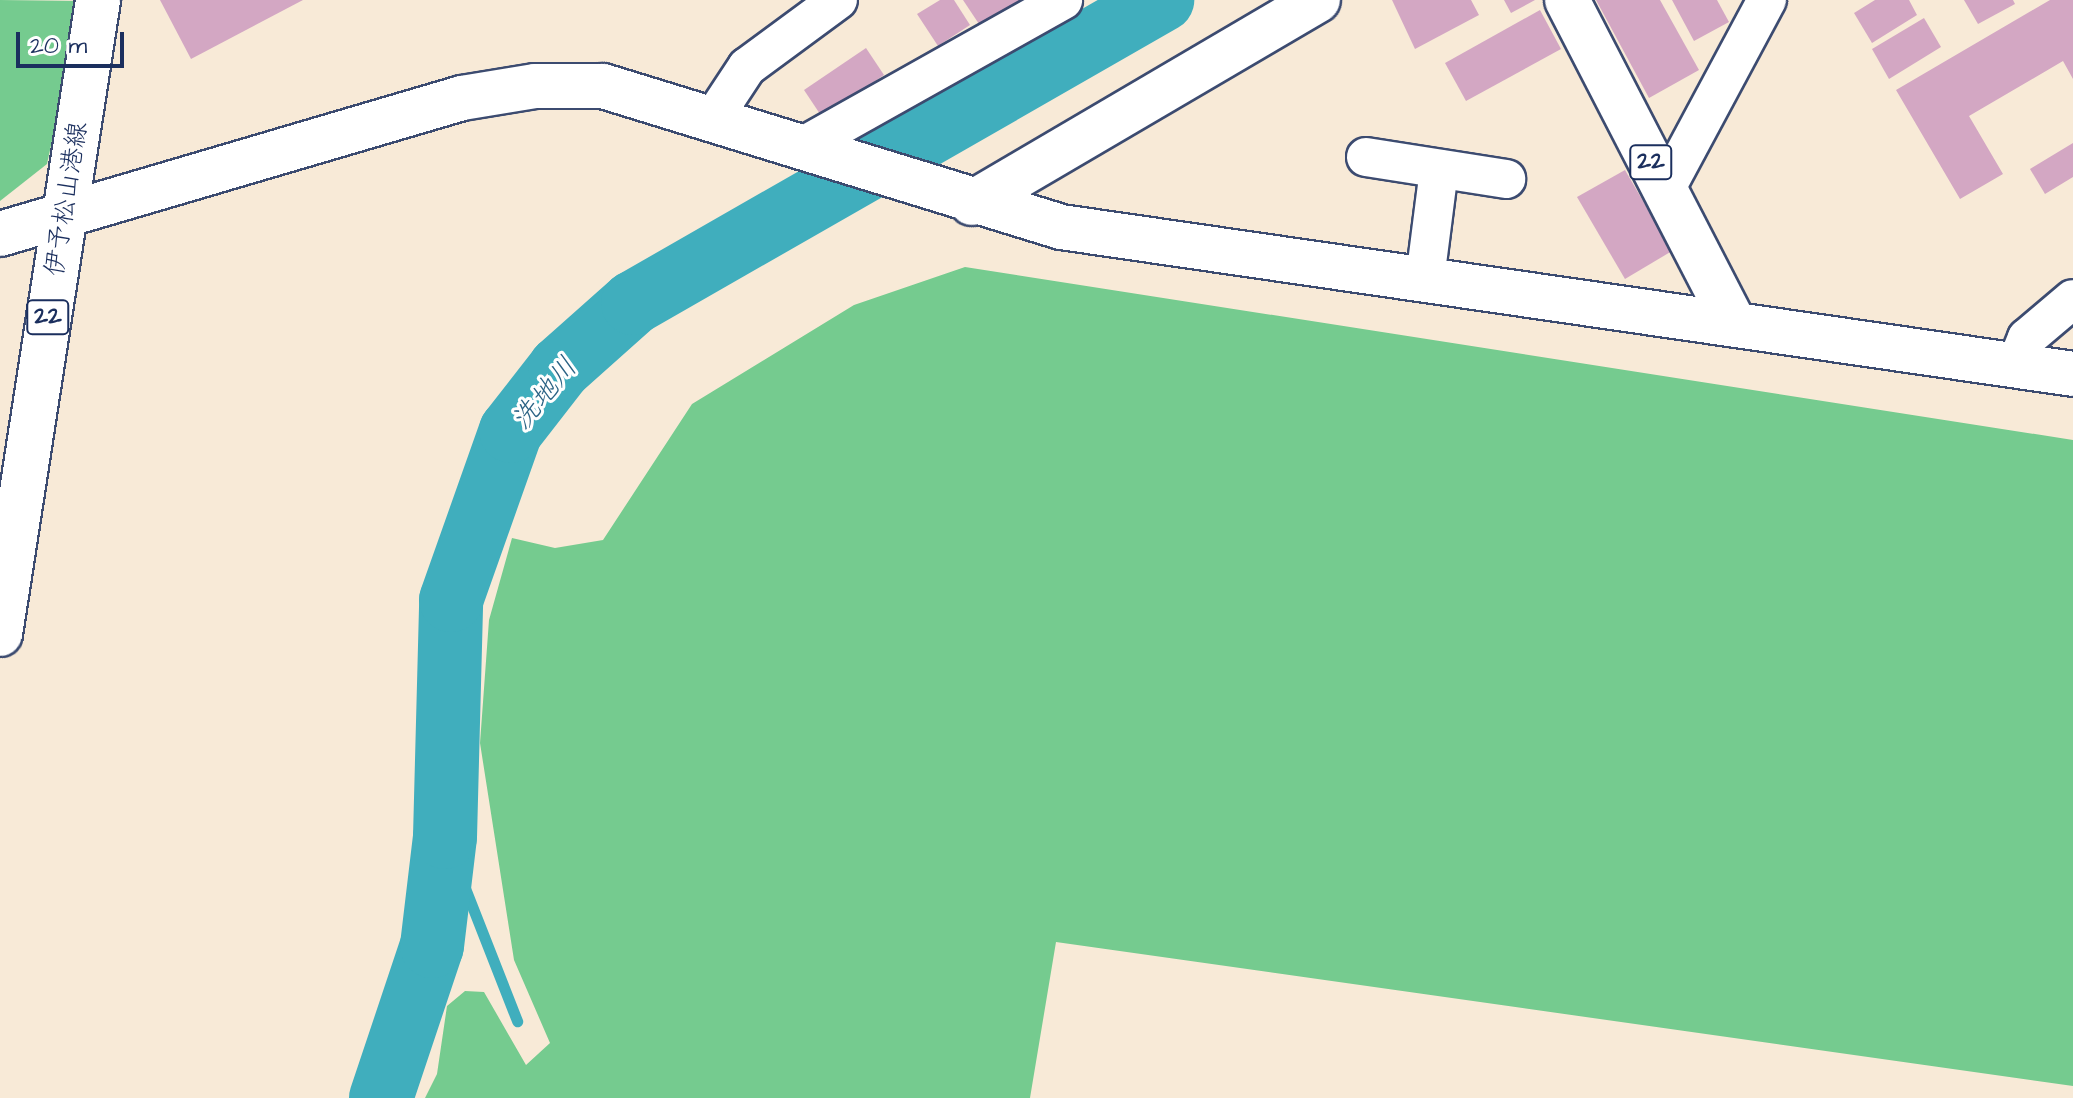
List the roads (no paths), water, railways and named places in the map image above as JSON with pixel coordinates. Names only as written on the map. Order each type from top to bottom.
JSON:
[{"type":"street","points":[[714,117],[747,67],[838,0]]},
{"type":"street","points":[[819,151],[1063,0]]},
{"type":"street","points":[[972,203],[1318,0]]},
{"type":"street","name":"22","points":[[1567,0],[1734,324]]},
{"type":"street","points":[[1665,190],[1767,0]]},
{"type":"street","name":"伊予松山港線","points":[[0,634],[97,1]]},
{"type":"street","points":[[0,234],[375,120],[535,86],[603,86],[714,117],[927,190],[1061,227],[2073,374]]},
{"type":"street","points":[[1366,157],[1506,179]]},
{"type":"street","points":[[1425,279],[1439,169]]},
{"type":"street","points":[[2016,365],[2027,338],[2073,299]]},
{"type":"waterway","name":"洗地川","points":[[381,1098],[432,946],[445,837],[451,600],[511,431],[560,368],[633,303],[1162,0]]},
{"type":"waterway","points":[[445,837],[517,1021]]}]
